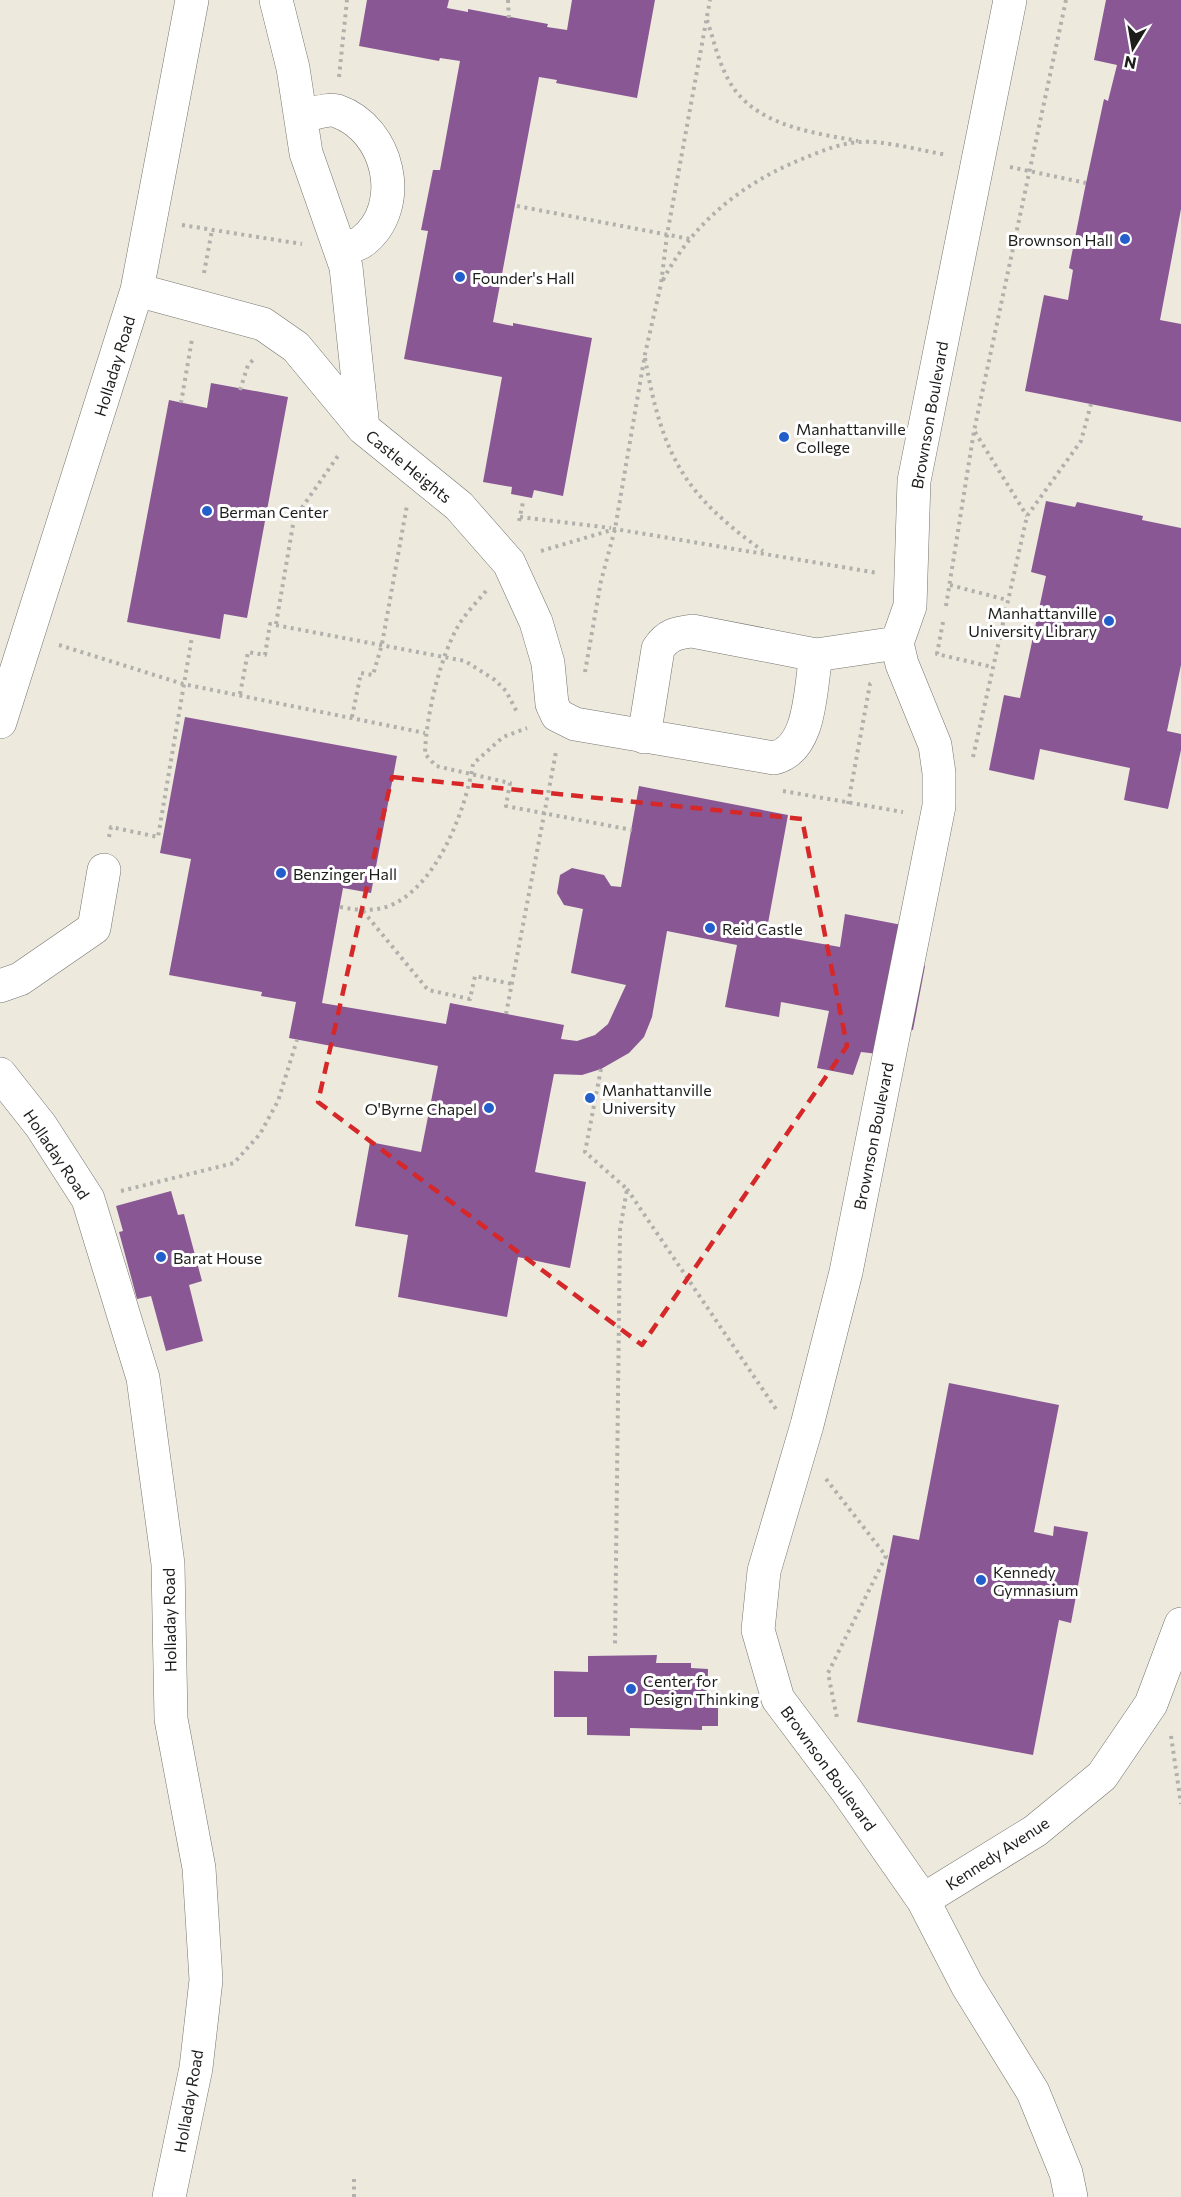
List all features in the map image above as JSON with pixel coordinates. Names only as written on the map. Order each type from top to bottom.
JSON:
[{"type":"street","name":"Holladay Road","points":[[0,722],[137,290],[192,0]]},
{"type":"street","name":"Castle Heights","points":[[276,0],[293,68],[306,153],[346,267],[363,428],[459,506],[509,563],[536,621],[548,663],[552,704],[558,715],[575,724],[774,758],[787,755],[797,745],[803,732],[816,655]]},
{"type":"street","name":"Brownson Boulevard","points":[[1010,0],[914,481],[913,578],[910,606],[900,653],[935,745],[939,772],[939,806],[846,1272],[807,1425],[764,1571],[758,1630],[778,1700],[847,1791],[923,1900],[967,1985],[1033,2092],[1066,2173],[1071,2197]]},
{"type":"street","points":[[301,116],[335,110],[360,124],[386,164],[390,186],[386,207],[375,230],[361,243],[341,250]]},
{"type":"street","points":[[137,290],[263,324],[296,347],[363,428]]},
{"type":"street","points":[[644,736],[658,649],[665,638],[692,631],[816,655],[900,653]]},
{"type":"street","points":[[0,986],[20,979],[94,928],[104,870]]},
{"type":"street","name":"Holladay Road","points":[[0,1074],[41,1126],[88,1198],[143,1378],[168,1564],[171,1719],[200,1868],[206,1980],[196,2068],[169,2197]]},
{"type":"street","name":"Kennedy Avenue","points":[[923,1900],[1035,1831],[1102,1776],[1152,1704],[1181,1624]]},
{"type":"path","points":[[508,0],[509,21]]},
{"type":"path","points":[[506,1014],[556,751],[569,751],[601,581],[615,529],[645,354],[661,284],[667,235],[710,0]]},
{"type":"path","points":[[946,608],[974,431],[1066,0]]},
{"type":"path","points":[[707,20],[725,74],[735,90],[770,119],[789,126],[861,142],[977,159],[1086,183]]},
{"type":"path","points":[[661,284],[690,239],[726,202],[753,181],[828,148],[861,142]]},
{"type":"path","points":[[517,206],[690,239]]},
{"type":"path","points":[[151,221],[341,250]]},
{"type":"path","points":[[645,354],[654,408],[662,434],[685,479],[733,530],[765,553]]},
{"type":"path","points":[[276,625],[294,519],[349,442],[363,428]]},
{"type":"path","points":[[974,431],[1027,516]]},
{"type":"path","points":[[352,717],[361,673],[372,675],[382,644],[414,468]]},
{"type":"path","points":[[520,517],[615,529],[913,578],[1007,600]]},
{"type":"path","points":[[615,529],[509,563],[457,627],[444,657],[425,733],[425,754],[436,766],[510,783],[506,806],[632,830]]},
{"type":"path","points":[[937,654],[944,619]]},
{"type":"path","points":[[240,694],[248,652],[265,655],[270,624],[465,661],[495,680],[506,691],[524,728],[503,737],[473,764],[472,776],[461,813],[446,845],[421,882],[398,902],[363,911],[340,907]]},
{"type":"path","points":[[27,636],[183,684],[425,733]]},
{"type":"path","points":[[104,870],[111,828],[158,837],[192,637]]},
{"type":"path","points":[[848,804],[870,684],[900,653],[937,654],[992,667]]},
{"type":"path","points":[[363,911],[428,990],[470,999],[474,976],[512,984]]},
{"type":"path","points":[[88,1198],[234,1163],[260,1134],[278,1101],[297,1040]]},
{"type":"path","points":[[601,1068],[585,1152],[627,1189],[621,1230],[615,1646]]},
{"type":"path","points":[[1152,1704],[1167,1712],[1181,1804]]},
{"type":"path","points":[[354,2178],[354,2197]]},
{"type":"highlighted area","points":[[392,777],[802,819],[847,1046],[642,1345],[318,1102]]},
{"type":"shaded area","name":"Manhattanville University","points":[[0,0],[1181,0],[1181,2197],[0,2197]]},
{"type":"building","name":"Founder's Hall","points":[[367,0],[449,0],[447,8],[468,12],[468,9],[548,24],[547,27],[567,30],[572,0],[655,0],[637,98],[556,83],[557,80],[539,77],[493,322],[513,326],[513,323],[592,338],[563,496],[534,490],[532,498],[511,494],[512,487],[483,482],[502,377],[404,359],[428,231],[421,230],[433,170],[440,170],[460,61],[440,58],[439,61],[359,46]]},
{"type":"building","name":"Brownson Hall","points":[[1106,0],[1181,0],[1181,209],[1160,320],[1181,324],[1181,422],[1025,391],[1044,295],[1068,300],[1073,270],[1069,268],[1086,183],[1104,99],[1108,101],[1117,65],[1094,60]]},
{"type":"building","name":"Berman Center","points":[[211,383],[288,397],[247,618],[224,614],[220,639],[127,622],[169,400],[207,408]]},
{"type":"building","name":"Manhattanville University Library","points":[[1046,501],[1075,507],[1077,502],[1143,516],[1142,520],[1181,528],[1181,665],[1167,731],[1181,734],[1181,750],[1168,809],[1124,800],[1130,768],[1040,749],[1034,780],[989,770],[1004,695],[1020,698],[1046,576],[1031,572]]},
{"type":"building","points":[[185,717],[397,756],[371,893],[343,888],[322,1003],[446,1024],[450,1003],[564,1025],[561,1039],[577,1041],[595,1035],[608,1024],[626,985],[571,973],[583,909],[564,905],[557,893],[560,875],[572,868],[604,875],[611,886],[621,887],[639,786],[788,815],[766,934],[840,947],[845,914],[902,925],[895,960],[925,966],[913,1030],[883,1024],[878,1054],[861,1052],[853,1075],[817,1068],[829,1011],[781,1002],[779,1017],[725,1007],[737,945],[667,931],[652,1017],[644,1037],[629,1053],[601,1069],[582,1075],[554,1074],[535,1172],[586,1182],[570,1268],[518,1257],[507,1317],[398,1297],[408,1235],[355,1226],[370,1142],[421,1152],[438,1066],[289,1038],[296,1002],[261,996],[262,992],[169,975],[191,859],[160,853]]},
{"type":"building","name":"Barat House","points":[[171,1191],[178,1215],[184,1214],[202,1281],[189,1285],[203,1341],[166,1351],[151,1296],[137,1299],[119,1232],[123,1231],[116,1206]]},
{"type":"building","name":"Kennedy Gymnasium","points":[[949,1383],[1059,1405],[1034,1532],[1053,1536],[1054,1526],[1088,1532],[1071,1623],[1059,1620],[1033,1755],[857,1722],[893,1535],[919,1540]]},
{"type":"building","name":"Center for Design Thinking","points":[[657,1655],[656,1663],[691,1663],[691,1668],[708,1669],[707,1707],[718,1707],[718,1726],[702,1726],[702,1730],[630,1728],[630,1736],[587,1735],[587,1717],[554,1717],[554,1671],[588,1672],[588,1656]]},
{"type":"place","name":"Brownson Hall","points":[[1125,239]]},
{"type":"place","name":"Founder's Hall","points":[[460,277]]},
{"type":"place","name":"Manhattanville College","points":[[784,437]]},
{"type":"place","name":"Berman Center","points":[[207,511]]},
{"type":"place","name":"Manhattanville University Library","points":[[1109,621]]},
{"type":"place","name":"Benzinger Hall","points":[[281,873]]},
{"type":"place","name":"Reid Castle","points":[[710,928]]},
{"type":"place","name":"Manhattanville University","points":[[590,1098]]},
{"type":"place","name":"O'Byrne Chapel","points":[[489,1108]]},
{"type":"place","name":"Barat House","points":[[161,1257]]},
{"type":"place","name":"Kennedy Gymnasium","points":[[981,1580]]},
{"type":"place","name":"Center for Design Thinking","points":[[631,1689]]}]
